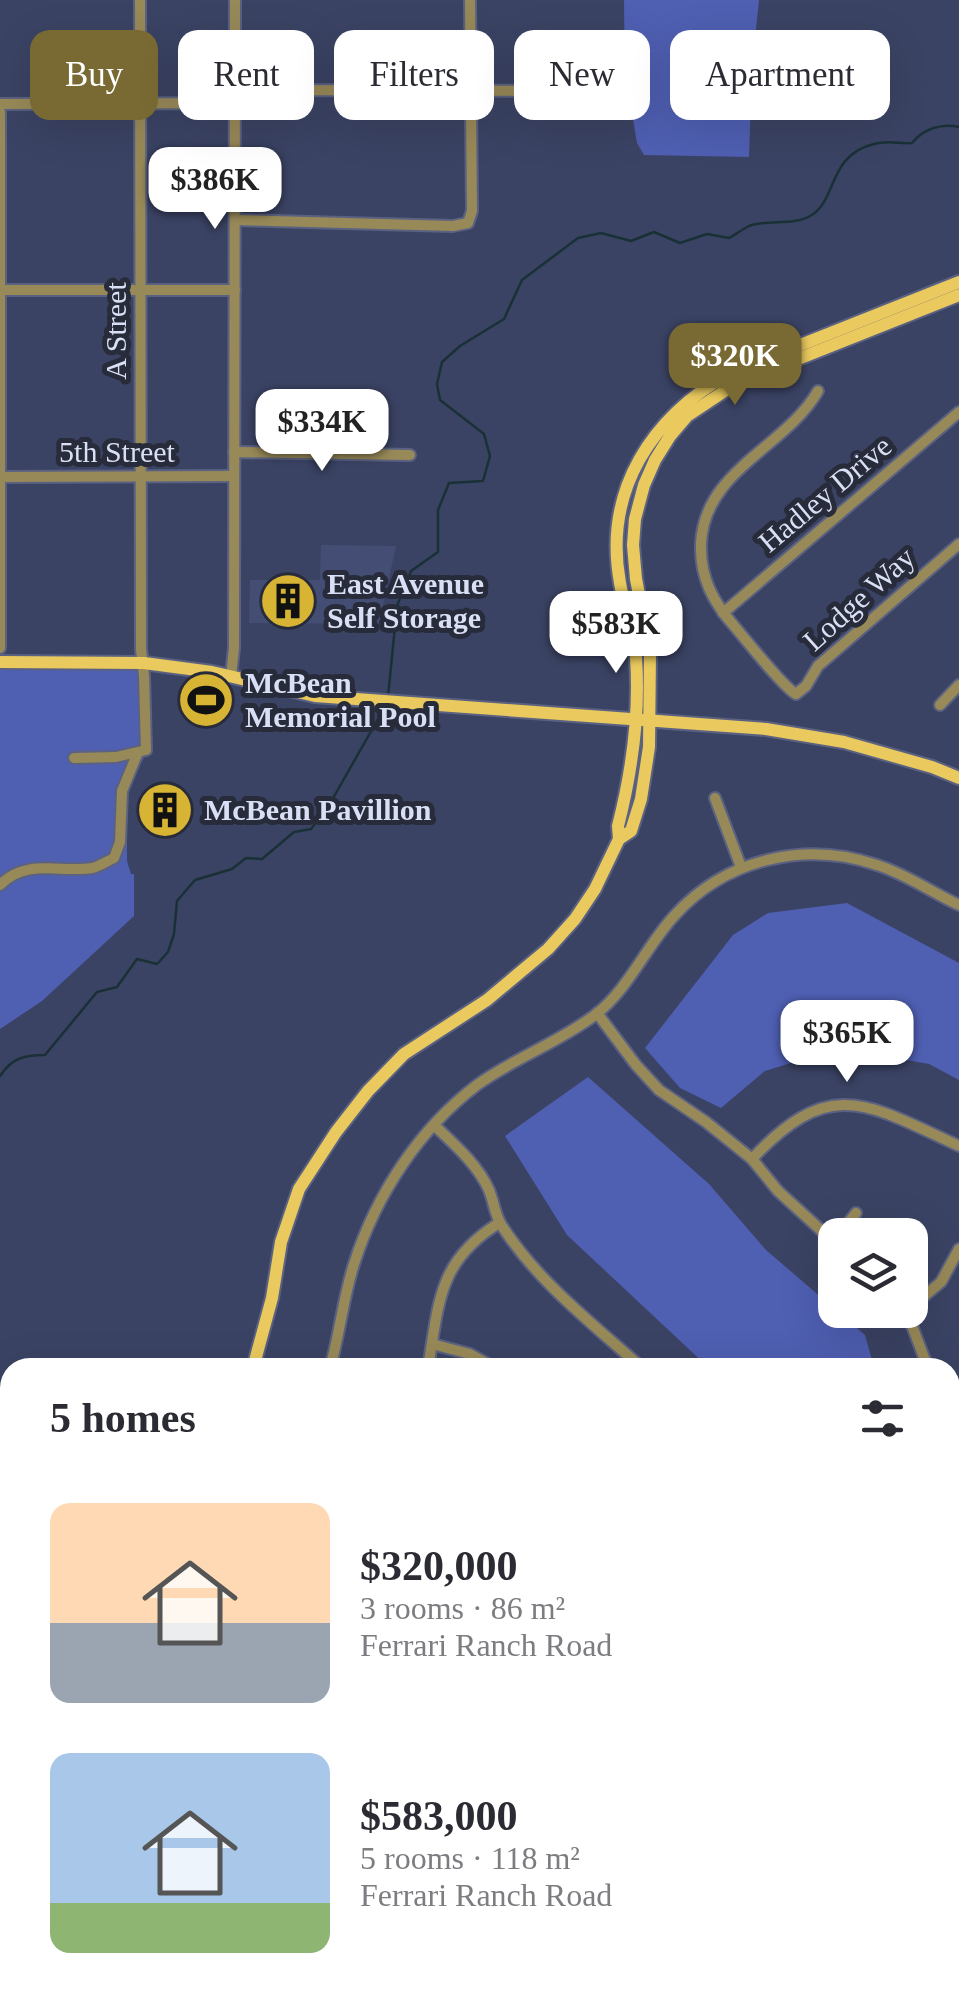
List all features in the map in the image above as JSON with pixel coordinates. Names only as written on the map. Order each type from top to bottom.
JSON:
[{"type":"main road","points":[[642,721],[636,653],[620,584],[616,546],[629,480],[660,427],[706,386],[730,372],[959,282]]},
{"type":"main road","points":[[257,1358],[281,1242],[299,1188],[336,1132],[404,1054],[487,1000],[548,949],[587,902],[619,839],[618,826],[642,721],[650,652],[633,545],[635,518],[654,460],[686,416],[714,396],[760,372],[959,295]]},
{"type":"main road","points":[[861,333],[959,303]]},
{"type":"main road","points":[[0,662],[143,662],[196,668],[315,696],[766,729],[844,742],[959,778]]},
{"type":"street","name":"A Street","points":[[140,0],[140,30]]},
{"type":"street","points":[[236,0],[236,30]]},
{"type":"street","points":[[470,0],[470,30]]},
{"type":"street","points":[[0,104],[30,104]]},
{"type":"street","points":[[0,112],[0,648]]},
{"type":"street","name":"A Street","points":[[140,120],[141,649],[145,755]]},
{"type":"street","points":[[231,676],[235,120]]},
{"type":"street","points":[[235,220],[454,226],[468,223],[472,212],[471,120]]},
{"type":"street","points":[[0,290],[235,290]]},
{"type":"street","points":[[723,613],[706,585],[700,557],[701,532],[710,504],[728,479],[797,419],[818,391]]},
{"type":"street","name":"Hadley Drive","points":[[723,613],[959,412]]},
{"type":"street","points":[[234,452],[410,455]]},
{"type":"street","name":"5th Street","points":[[0,477],[234,476]]},
{"type":"street","name":"Lodge Way","points":[[723,613],[786,689],[796,694],[818,666],[959,544]]},
{"type":"street","points":[[940,705],[959,685]]},
{"type":"street","points":[[74,758],[145,755]]},
{"type":"street","points":[[0,885],[8,876],[36,868],[95,868],[114,858],[120,842],[122,791],[145,755]]},
{"type":"street","points":[[715,798],[741,867]]},
{"type":"street","points":[[332,1358],[354,1265],[368,1225],[390,1182],[415,1147],[453,1104],[479,1084],[597,1014],[630,978],[677,912],[702,891],[741,867],[792,855],[827,853],[879,865],[959,905]]},
{"type":"street","points":[[597,1014],[660,1090],[752,1158],[778,1191],[818,1225]]},
{"type":"street","points":[[752,1158],[797,1118],[824,1106],[857,1105],[888,1113],[959,1146]]},
{"type":"street","points":[[435,1126],[461,1151],[488,1187],[499,1223],[548,1284],[631,1358]]},
{"type":"street","points":[[852,1218],[856,1213]]},
{"type":"street","points":[[430,1358],[445,1281],[455,1262],[477,1238],[499,1223]]},
{"type":"street","points":[[928,1293],[941,1282],[959,1250]]},
{"type":"street","points":[[914,1328],[924,1358]]},
{"type":"street","points":[[432,1344],[477,1358]]},
{"type":"shaded area","points":[[624,0],[759,0],[756,30],[670,30],[670,120],[750,120],[749,157],[644,155],[637,143],[633,120],[650,120],[650,30],[624,30]]},
{"type":"shaded area","points":[[321,545],[396,546],[379,624],[249,623],[250,580],[320,580]]},
{"type":"shaded area","points":[[0,667],[144,667],[146,753],[127,792],[127,861],[134,874],[134,916],[42,1001],[0,1029]]},
{"type":"shaded area","points":[[847,903],[959,963],[959,1080],[929,1064],[839,1048],[765,1071],[721,1108],[680,1088],[645,1048],[733,935],[768,913]]},
{"type":"shaded area","points":[[588,1077],[709,1184],[766,1250],[818,1295],[818,1328],[857,1328],[865,1335],[871,1358],[698,1358],[567,1235],[505,1136]]},
{"type":"waterway","points":[[388,697],[397,606],[411,571],[438,552],[438,510],[449,483],[483,481],[490,456],[484,434],[440,400],[437,384],[442,362],[504,319],[522,280],[578,238],[601,233],[631,241],[654,232],[680,243],[707,234],[729,238],[756,224],[803,219],[819,209],[840,168],[859,150],[879,143],[912,143],[933,128],[959,127]]},
{"type":"waterway","points":[[0,1076],[19,1059],[45,1055],[97,992],[117,987],[137,959],[157,964],[168,952],[174,934],[177,901],[195,880],[232,869],[246,858],[262,859],[294,832],[311,829],[328,807],[386,705]]},
{"type":"place","name":"East Avenue Self Storage","points":[[288,601]]},
{"type":"place","name":"McBean Memorial Pool","points":[[206,700]]},
{"type":"place","name":"McBean Pavillion","points":[[165,810]]}]
